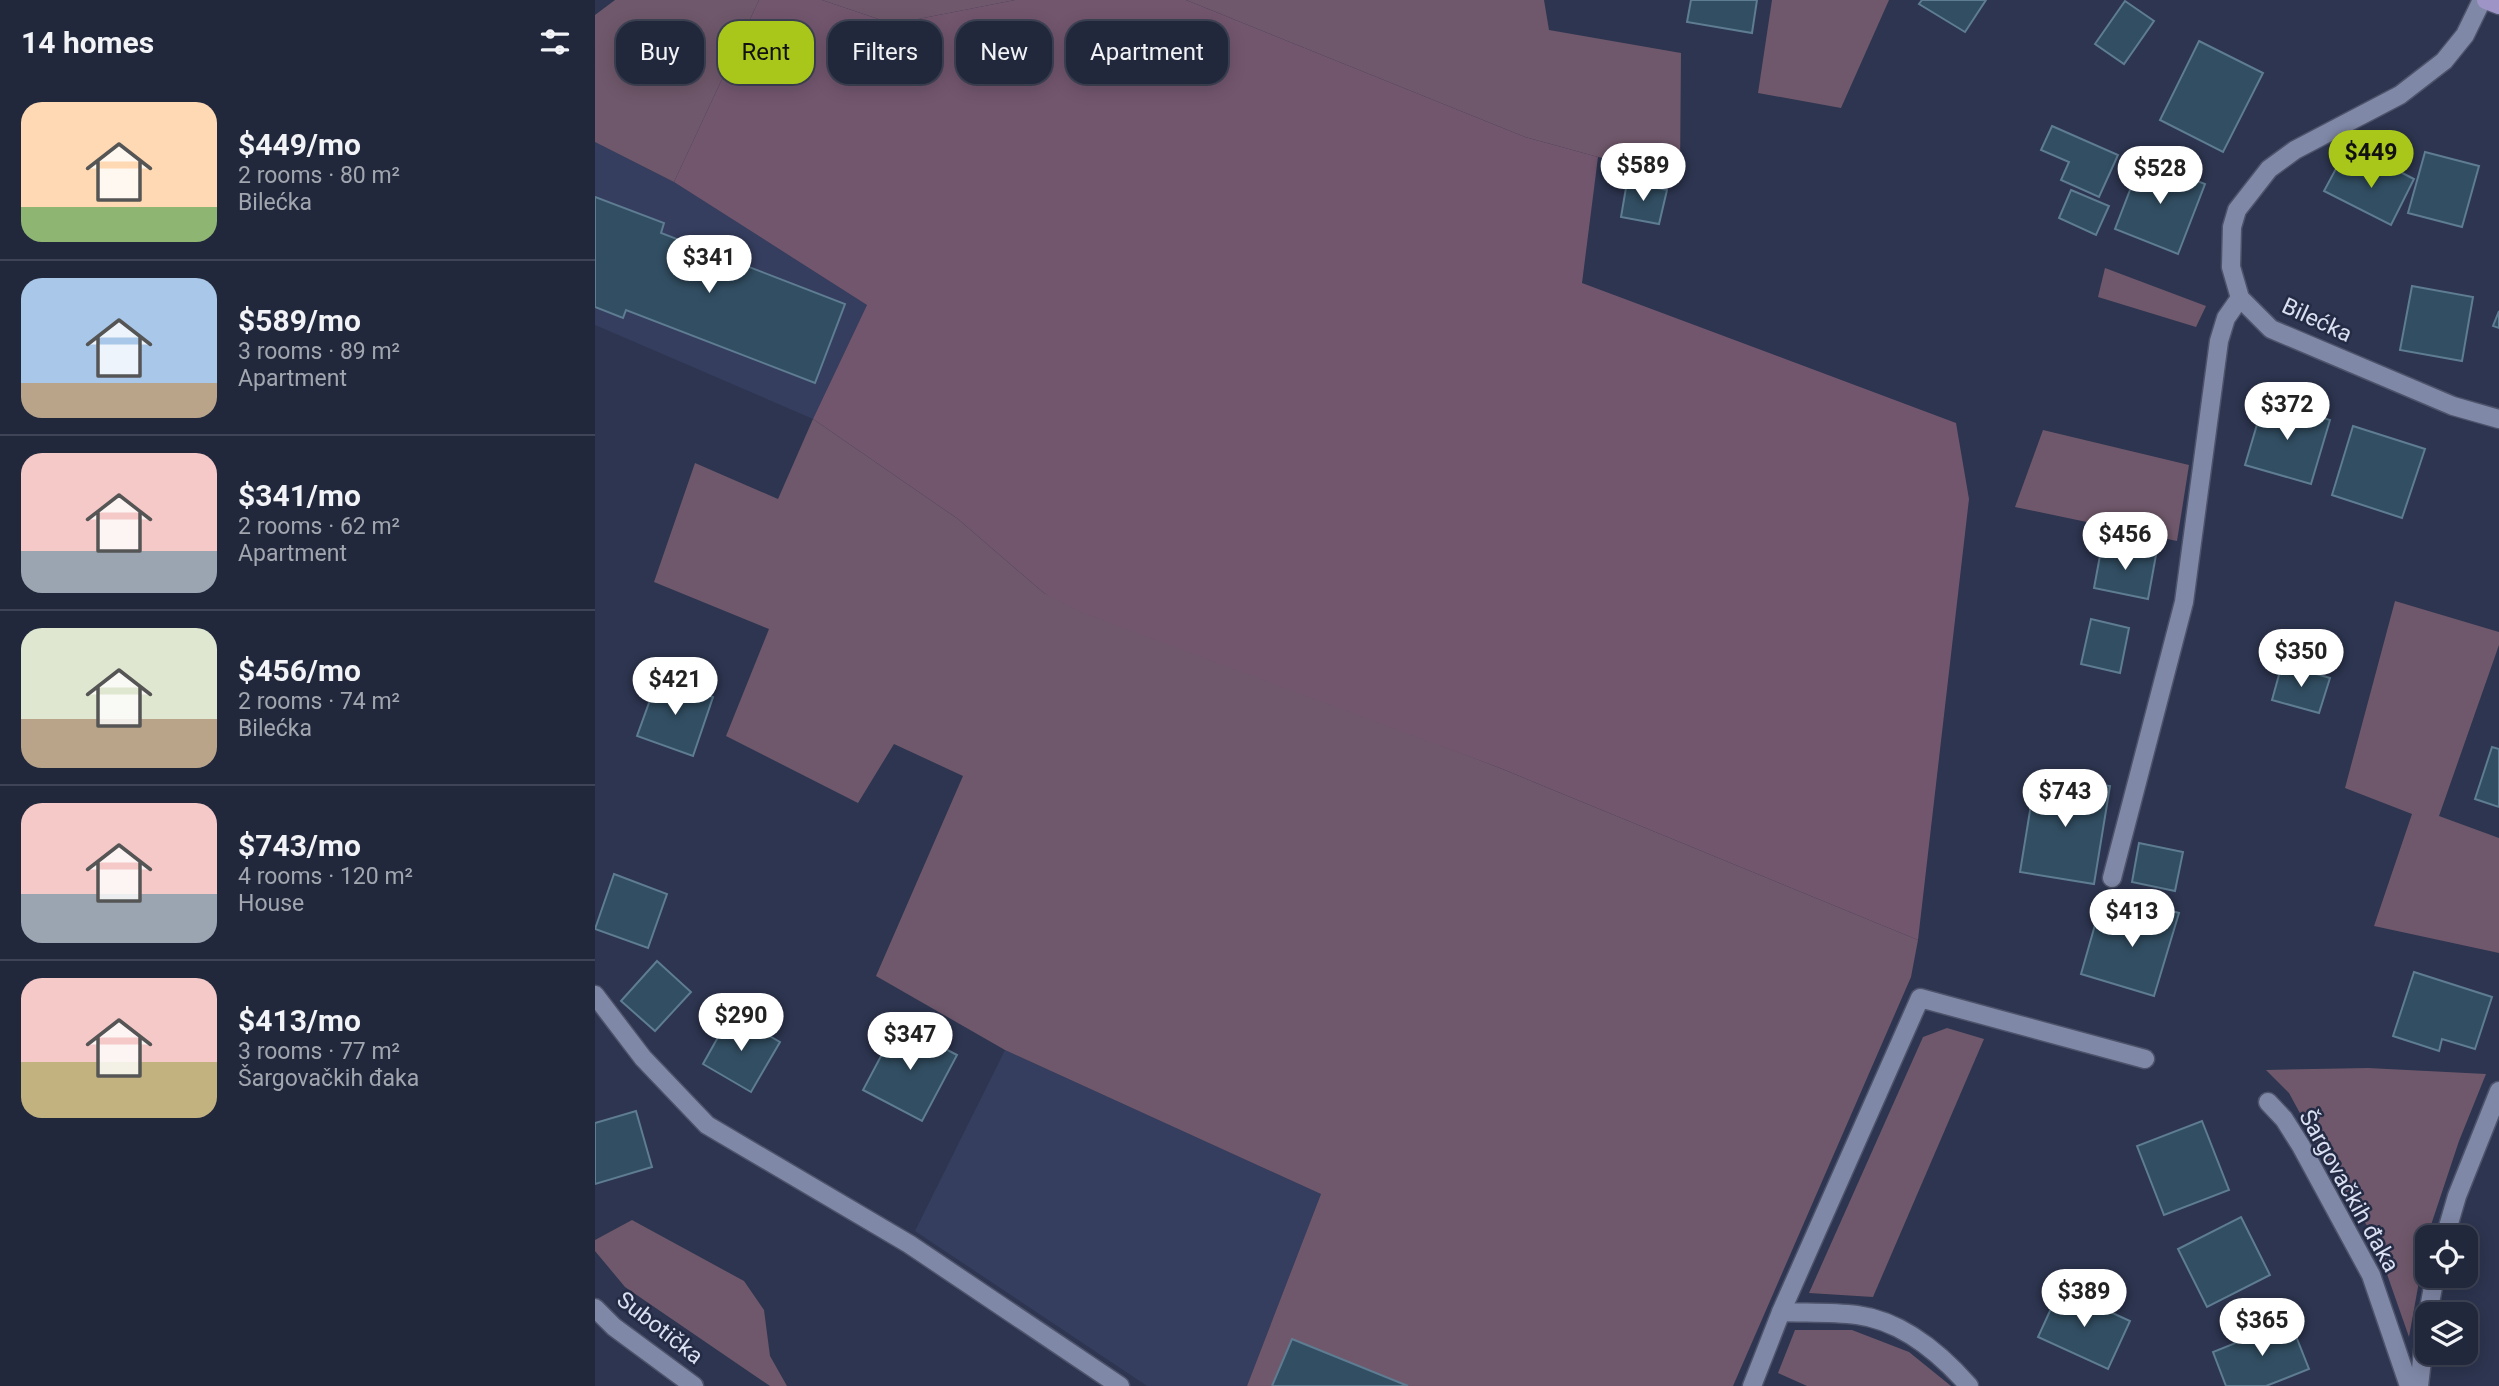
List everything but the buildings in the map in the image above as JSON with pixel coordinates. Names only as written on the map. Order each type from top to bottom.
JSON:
[{"type":"main road","points":[[2484,0],[2499,5]]},
{"type":"street","points":[[2112,878],[2183,602],[2219,341],[2226,318],[2240,298],[2231,267],[2232,227],[2237,210],[2269,169],[2295,150],[2400,95],[2444,61],[2465,35],[2484,0]]},
{"type":"street","name":"Bilećka","points":[[2240,298],[2271,329],[2288,338],[2453,406],[2499,419]]},
{"type":"street","points":[[595,995],[643,1058],[706,1125],[909,1244],[1120,1386]]},
{"type":"street","points":[[1752,1386],[1781,1312],[1920,998],[2145,1059]]},
{"type":"street","points":[[2449,1225],[2457,1196],[2499,1091]]},
{"type":"street","name":"Šargovačkih đaka","points":[[2268,1102],[2284,1119],[2301,1146],[2371,1275],[2409,1386]]},
{"type":"street","name":"Subotička","points":[[595,1308],[614,1327],[694,1386]]},
{"type":"street","points":[[1781,1312],[1859,1315],[1886,1323],[1911,1334],[1939,1355],[1969,1386]]},
{"type":"street","name":"Šargovačkih đaka","points":[[2419,1386],[2421,1365]]},
{"type":"shaded area","points":[[615,0],[759,0],[749,21],[718,21],[720,84],[674,182],[595,142],[595,15]]},
{"type":"shaded area","points":[[759,0],[822,0],[884,21],[828,21],[828,84],[942,84],[942,21],[908,21],[1015,0],[1186,0],[1525,137],[1598,157],[1582,283],[1956,423],[1969,499],[1918,940],[1500,768],[1083,613],[1044,593],[958,519],[813,419],[867,305],[674,182],[720,84],[814,84],[814,21],[749,21]]},
{"type":"shaded area","points":[[822,0],[1015,0],[908,21],[884,21]]},
{"type":"shaded area","points":[[1186,0],[1544,0],[1549,30],[1681,53],[1680,173],[1598,157],[1525,137]]},
{"type":"shaded area","points":[[1772,0],[1889,0],[1841,108],[1758,93]]},
{"type":"shaded area","points":[[595,142],[674,182],[867,305],[813,419],[595,325]]},
{"type":"shaded area","points":[[2105,268],[2206,306],[2196,327],[2098,297]]},
{"type":"shaded area","points":[[813,419],[958,519],[1044,593],[1500,768],[1918,940],[1911,977],[1733,1386],[1247,1386],[1321,1194],[1005,1050],[876,976],[963,776],[894,744],[858,803],[726,736],[769,629],[654,582],[695,463],[778,499]]},
{"type":"shaded area","points":[[2043,430],[2189,465],[2177,541],[2015,507]]},
{"type":"shaded area","points":[[2395,601],[2499,632],[2499,645],[2439,816],[2499,838],[2499,953],[2374,926],[2412,814],[2345,788]]},
{"type":"shaded area","points":[[1947,1028],[1984,1039],[1873,1297],[1809,1293],[1923,1037]]},
{"type":"shaded area","points":[[1005,1050],[1321,1194],[1247,1386],[1147,1386],[915,1231]]},
{"type":"shaded area","points":[[2368,1068],[2486,1074],[2459,1141],[2431,1225],[2415,1225],[2415,1288],[2418,1288],[2409,1337],[2374,1237],[2321,1152],[2289,1093],[2266,1070]]},
{"type":"shaded area","points":[[632,1220],[744,1281],[764,1310],[770,1356],[787,1386],[770,1386],[625,1287],[595,1251],[595,1240]]},
{"type":"shaded area","points":[[1795,1330],[1852,1330],[1909,1352],[1951,1386],[1807,1386],[1778,1373]]}]
